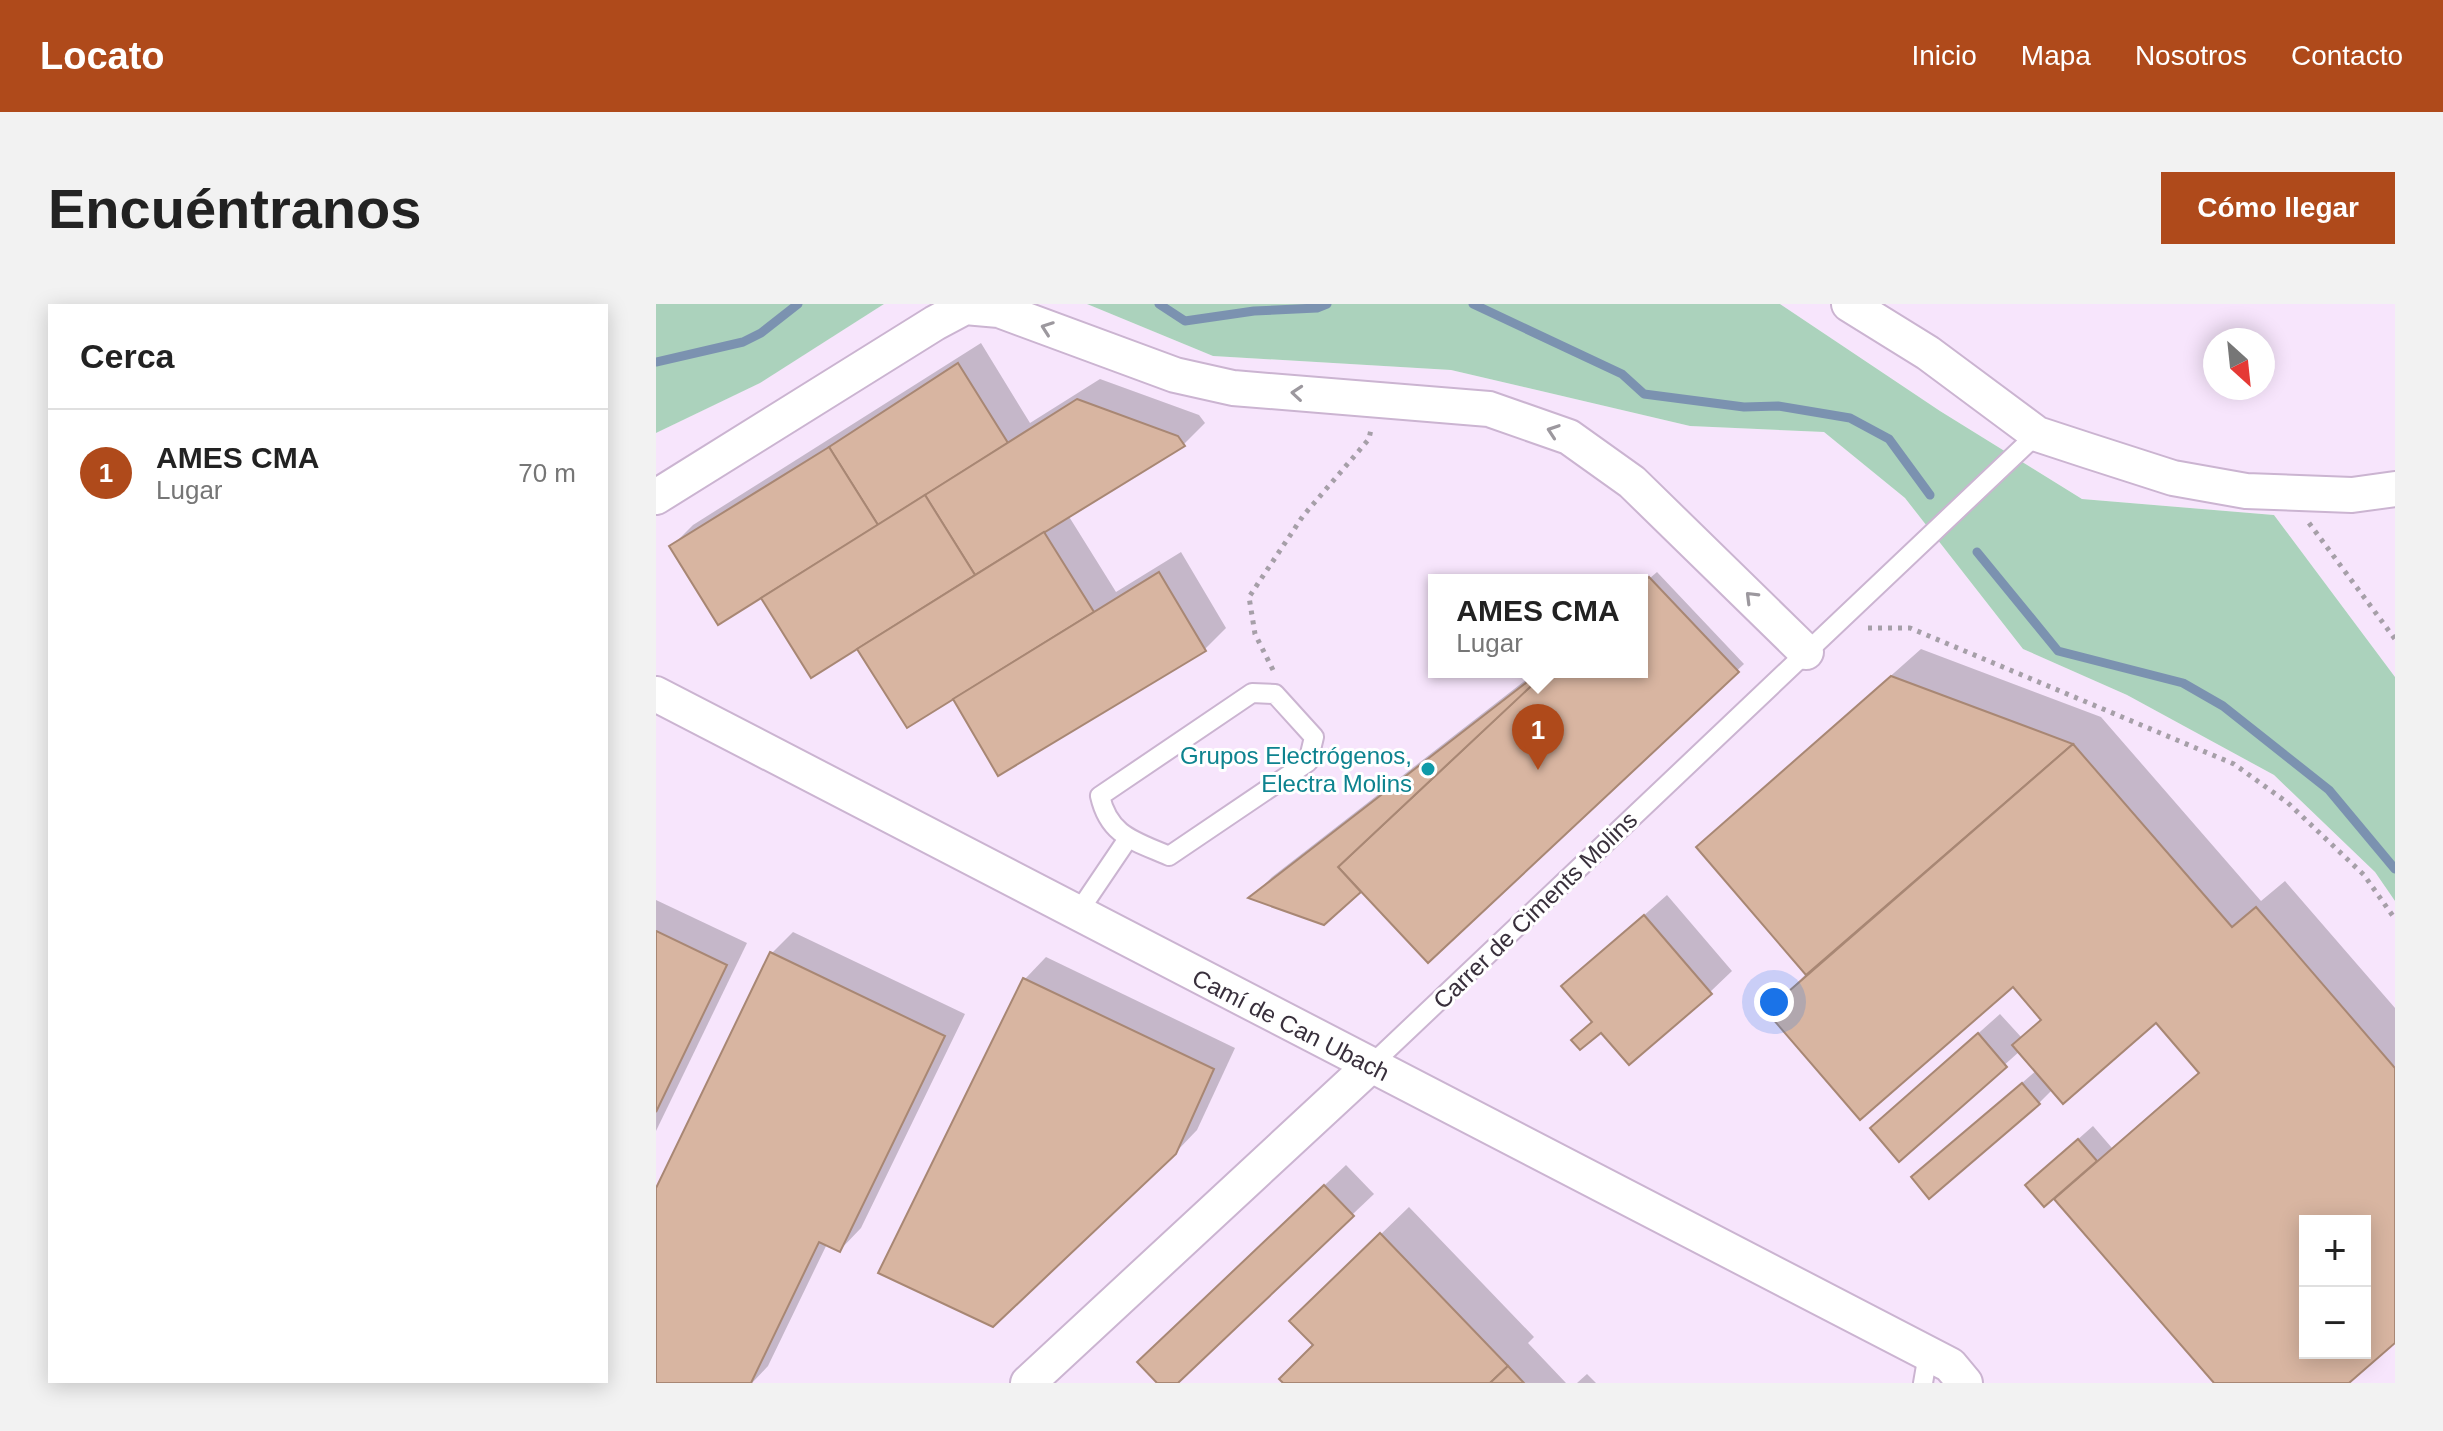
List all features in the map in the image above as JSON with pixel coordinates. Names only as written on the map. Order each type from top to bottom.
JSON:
[{"type":"street","points":[[1849,304],[1928,353],[2037,434],[2173,478],[2286,494],[2352,495],[2395,489]]},
{"type":"street","points":[[656,497],[965,307],[999,310],[1175,375],[1233,388],[1489,409],[1569,437],[1632,482],[1806,652]]},
{"type":"street","name":"Camí de Can Ubach","points":[[656,694],[1370,1066],[1925,1368],[1950,1365],[1965,1383]]},
{"type":"street","name":"Carrer de Ciments Molins","points":[[1028,1383],[1370,1066]]},
{"type":"lane","name":"Carrer de Ciments Molins","points":[[1370,1066],[2037,434]]},
{"type":"lane","points":[[1252,693],[1275,694],[1314,737],[1308,762],[1169,856],[1127,840],[1104,813],[1100,796],[1252,693]]},
{"type":"lane","points":[[1077,914],[1127,840]]},
{"type":"path","points":[[1275,694],[1275,674],[1255,634],[1249,597],[1303,516],[1369,439],[1377,400]]},
{"type":"path","points":[[2286,494],[2395,639]]},
{"type":"path","points":[[1831,629],[1910,628],[2234,764],[2288,803],[2364,875],[2395,919]]},
{"type":"shaded area","points":[[884,304],[1087,304],[1213,356],[1451,370],[1690,426],[1824,432],[1905,498],[2023,649],[2127,695],[2274,775],[2375,872],[2395,901],[2395,1383],[656,1383],[656,433],[759,383]]},
{"type":"shaded area","points":[[1780,304],[2395,304],[2395,677],[2274,515],[2082,499],[1940,411]]},
{"type":"green space","points":[[656,304],[884,304],[760,383],[656,433]]},
{"type":"green space","points":[[1087,304],[1780,304],[1940,411],[2082,499],[2274,515],[2395,677],[2395,901],[2375,872],[2274,775],[2127,695],[2023,649],[1905,498],[1824,432],[1690,426],[1451,370],[1213,356]]},
{"type":"building","points":[[958,363],[1008,443],[878,525],[829,447]]},
{"type":"building","points":[[1077,399],[1178,436],[1185,446],[975,575],[925,495]]},
{"type":"building","points":[[829,447],[878,525],[718,625],[669,546]]},
{"type":"building","points":[[925,495],[975,575],[811,678],[761,598]]},
{"type":"building","points":[[1044,532],[1094,612],[907,728],[857,649]]},
{"type":"building","points":[[1159,572],[1206,651],[998,776],[953,699]]},
{"type":"building","points":[[1648,578],[1739,672],[1428,963],[1338,867],[1540,678],[1648,678]]},
{"type":"building","points":[[1891,676],[2073,744],[1806,975],[1696,847]]},
{"type":"building","name":"Grupos Electrógenos, Electra Molins","points":[[1532,678],[1540,678],[1338,867],[1361,892],[1324,925],[1248,898]]},
{"type":"building","points":[[2073,744],[2232,927],[2256,907],[2395,1068],[2395,1343],[2349,1383],[2214,1383],[2054,1199],[2199,1073],[2156,1023],[2063,1104],[2012,1045],[2041,1020],[2013,987],[1860,1120],[1766,1011]]},
{"type":"building","points":[[1644,915],[1712,994],[1629,1065],[1601,1033],[1580,1050],[1571,1040],[1592,1022],[1561,986]]},
{"type":"building","points":[[656,931],[727,965],[656,1112]]},
{"type":"building","points":[[770,952],[945,1036],[840,1252],[819,1242],[751,1383],[656,1383],[656,1188]]},
{"type":"building","points":[[1023,978],[1214,1069],[1176,1154],[993,1327],[878,1273]]},
{"type":"building","points":[[1978,1033],[2007,1067],[1899,1162],[1870,1128]]},
{"type":"building","points":[[2022,1083],[2040,1104],[1929,1199],[1911,1177]]},
{"type":"building","points":[[2078,1139],[2097,1161],[2044,1207],[2025,1185]]},
{"type":"building","points":[[1324,1185],[1354,1216],[1178,1383],[1157,1383],[1137,1362]]},
{"type":"building","points":[[1380,1233],[1508,1366],[1490,1383],[1283,1383],[1279,1379],[1313,1345],[1289,1321]]},
{"type":"building","points":[[1508,1366],[1524,1383],[1490,1383]]},
{"type":"waterway","points":[[656,362],[743,342],[761,333],[798,304]]},
{"type":"waterway","points":[[1159,304],[1185,321],[1254,311],[1317,308],[1327,304]]},
{"type":"waterway","points":[[1473,304],[1622,374],[1644,394],[1744,407],[1778,406],[1850,418],[1889,439],[1930,495]]},
{"type":"waterway","points":[[1977,552],[2058,651],[2183,683],[2223,706],[2329,790],[2395,869]]},
{"type":"place","name":"Grupos Electrógenos, Electra Molins","points":[[1428,769]]},
{"type":"place","name":"AMES CMA","points":[[1538,770]]}]
